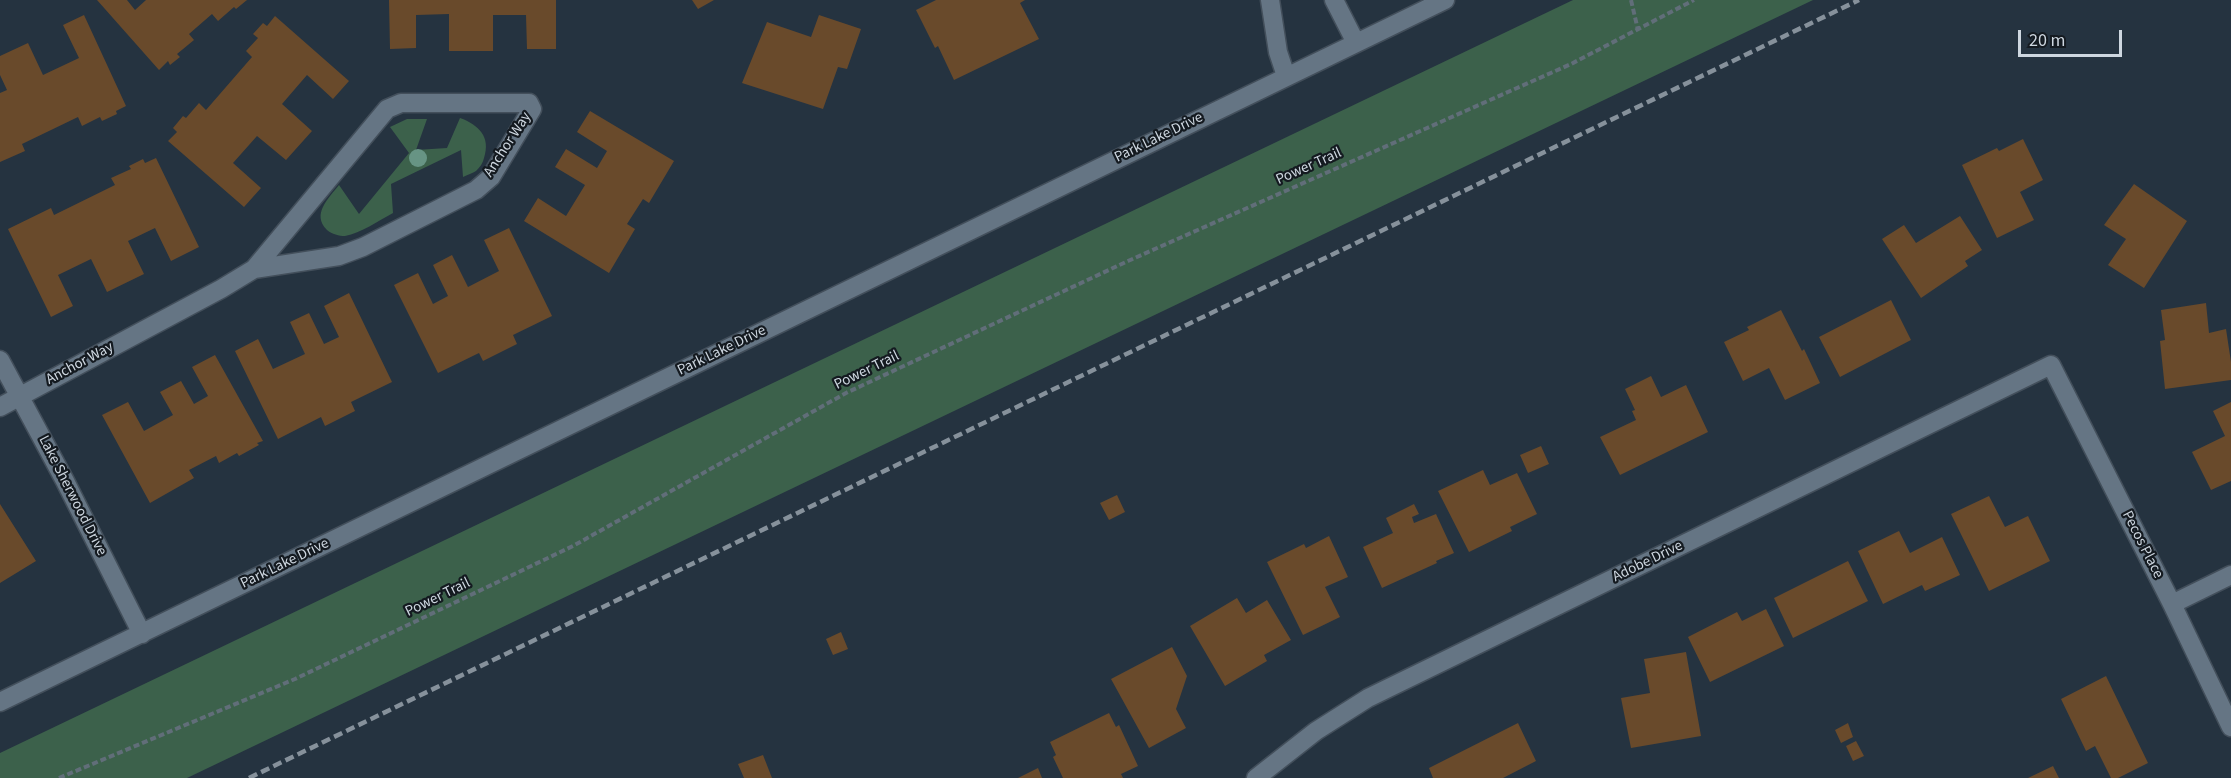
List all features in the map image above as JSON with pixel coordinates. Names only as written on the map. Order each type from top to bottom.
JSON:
[{"type":"street","points":[[1270,0],[1278,52],[1286,76]]},
{"type":"street","points":[[1334,0],[1356,43]]},
{"type":"street","name":"Park Lake Drive","points":[[0,702],[1444,0]]},
{"type":"street","name":"Anchor Way","points":[[0,407],[221,289],[254,269],[387,109],[401,103],[529,103],[532,109],[490,177],[476,190],[363,247],[339,256],[254,269]]},
{"type":"street","name":"Lake Sherwood Drive","points":[[0,360],[65,481],[142,634]]},
{"type":"street","name":"Pecos Place","points":[[2052,365],[2231,727]]},
{"type":"street","name":"Adobe Drive","points":[[1256,778],[1316,731],[1368,698],[2052,365]]},
{"type":"street","points":[[2172,604],[2231,575]]},
{"type":"path","points":[[1631,0],[1638,30]]},
{"type":"path","name":"Power Trail","points":[[59,778],[295,679],[573,546],[846,393],[1128,261],[1571,64],[1694,0]]},
{"type":"green space","points":[[1573,0],[1813,0],[187,778],[0,778],[0,753]]},
{"type":"green space","points":[[460,118],[478,128],[486,144],[484,160],[476,171],[463,177],[461,150],[391,184],[393,213],[363,230],[345,236],[333,234],[327,230],[321,218],[321,212],[339,185],[359,214],[409,153],[390,127],[407,119],[427,119],[416,150],[447,148]]},
{"type":"building","points":[[97,0],[127,0],[135,10],[146,0],[247,0],[236,9],[234,7],[218,21],[212,14],[189,34],[194,40],[177,54],[180,57],[170,65],[168,61],[159,70]]},
{"type":"building","points":[[389,0],[556,0],[556,49],[527,49],[526,15],[493,15],[493,51],[449,51],[449,14],[416,15],[416,48],[390,49]]},
{"type":"building","points":[[692,0],[714,0],[698,9]]},
{"type":"building","points":[[936,0],[1025,0],[1020,3],[1039,39],[954,80],[938,46],[935,48],[916,10]]},
{"type":"building","points":[[84,15],[126,106],[116,111],[117,114],[102,121],[100,117],[82,126],[78,117],[22,144],[25,151],[0,162],[0,93],[7,90],[0,75],[0,56],[28,43],[43,75],[79,58],[63,25]]},
{"type":"building","points":[[819,15],[861,29],[847,69],[838,67],[823,109],[742,83],[767,22],[811,37]]},
{"type":"building","points":[[275,16],[349,81],[333,99],[307,75],[282,104],[312,131],[286,160],[257,136],[233,163],[261,188],[244,207],[168,141],[177,132],[173,128],[183,116],[186,118],[199,103],[206,110],[252,57],[246,51],[258,38],[253,34],[263,23],[267,26]]},
{"type":"building","points":[[590,111],[674,161],[649,203],[643,199],[627,224],[635,229],[609,273],[524,221],[538,198],[566,216],[585,185],[555,167],[566,149],[597,168],[607,151],[577,132]]},
{"type":"building","points":[[2023,139],[2043,180],[2020,192],[2034,220],[1997,238],[1962,165],[1997,148],[1999,151]]},
{"type":"building","points":[[156,158],[199,247],[171,261],[155,228],[128,241],[144,274],[107,292],[91,259],[58,275],[73,306],[51,317],[8,229],[51,208],[54,215],[115,185],[111,178],[131,169],[129,166],[143,159],[145,163]]},
{"type":"building","points":[[2134,184],[2187,221],[2144,288],[2108,265],[2126,239],[2104,225]]},
{"type":"building","points":[[1960,216],[1982,250],[1965,261],[1968,266],[1921,298],[1882,239],[1904,225],[1916,243]]},
{"type":"building","points":[[509,228],[552,316],[513,335],[517,344],[483,361],[479,353],[438,373],[394,285],[418,273],[433,304],[448,296],[433,265],[452,255],[468,287],[499,271],[484,240]]},
{"type":"building","points":[[349,293],[392,382],[351,402],[355,411],[325,426],[321,417],[278,439],[235,351],[258,339],[273,369],[305,354],[290,322],[309,313],[324,344],[339,337],[324,306]]},
{"type":"building","points":[[1891,300],[1911,340],[1840,377],[1819,337]]},
{"type":"building","points":[[2206,303],[2209,333],[2226,329],[2231,380],[2165,389],[2160,341],[2165,340],[2161,310]]},
{"type":"building","points":[[1781,310],[1802,351],[1804,349],[1820,383],[1785,400],[1769,368],[1743,381],[1724,342],[1749,330],[1747,327]]},
{"type":"building","points":[[215,355],[263,441],[239,456],[237,453],[219,463],[216,456],[189,470],[194,478],[150,503],[102,415],[128,402],[144,431],[173,415],[160,392],[181,381],[194,404],[208,396],[192,367]]},
{"type":"building","points":[[1651,376],[1661,397],[1686,385],[1708,432],[1620,475],[1600,437],[1636,420],[1632,411],[1635,410],[1625,389]]},
{"type":"building","points":[[2231,402],[2231,481],[2211,490],[2192,452],[2225,436],[2213,411]]},
{"type":"building","points":[[1541,446],[1549,464],[1528,473],[1520,455]]},
{"type":"building","points":[[1483,470],[1490,485],[1517,473],[1537,514],[1510,527],[1512,531],[1469,552],[1438,491]]},
{"type":"building","points":[[1117,495],[1125,512],[1109,520],[1100,503]]},
{"type":"building","points":[[1989,496],[2005,527],[2028,516],[2050,561],[1989,591],[1951,514]]},
{"type":"building","points":[[0,504],[36,561],[0,583]]},
{"type":"building","points":[[1414,504],[1419,514],[1412,517],[1414,523],[1436,514],[1454,553],[1382,588],[1363,547],[1393,533],[1386,518]]},
{"type":"building","points":[[1899,531],[1910,553],[1942,537],[1960,575],[1925,591],[1922,585],[1883,604],[1858,551]]},
{"type":"building","points":[[1329,536],[1348,577],[1325,587],[1340,617],[1303,635],[1267,562],[1304,544],[1306,548]]},
{"type":"building","points":[[1848,561],[1868,601],[1793,638],[1774,598]]},
{"type":"building","points":[[1237,598],[1246,613],[1267,600],[1291,640],[1264,655],[1267,661],[1225,686],[1190,626]]},
{"type":"building","points":[[1766,609],[1784,646],[1710,682],[1688,637],[1737,612],[1742,621]]},
{"type":"building","points":[[841,632],[848,649],[833,655],[826,639]]},
{"type":"building","points":[[1172,647],[1187,676],[1176,709],[1186,728],[1149,748],[1111,679]]},
{"type":"building","points":[[1686,652],[1701,736],[1631,748],[1621,698],[1650,693],[1644,659]]},
{"type":"building","points":[[2106,676],[2148,763],[2118,778],[2111,778],[2095,746],[2086,751],[2061,699]]},
{"type":"building","points":[[1109,713],[1116,727],[1119,725],[1138,766],[1121,774],[1123,778],[1063,778],[1053,757],[1056,755],[1050,742]]},
{"type":"building","points":[[1518,723],[1536,761],[1503,778],[1433,778],[1429,768]]},
{"type":"building","points":[[1848,723],[1853,737],[1841,743],[1835,730]]},
{"type":"building","points":[[1856,741],[1864,756],[1853,761],[1846,746]]},
{"type":"building","points":[[763,755],[772,778],[744,778],[738,764]]},
{"type":"building","points":[[2053,766],[2059,778],[2028,778]]},
{"type":"building","points":[[1038,768],[1042,778],[1018,778]]},
{"type":"railway","points":[[249,778],[1859,0]]}]
